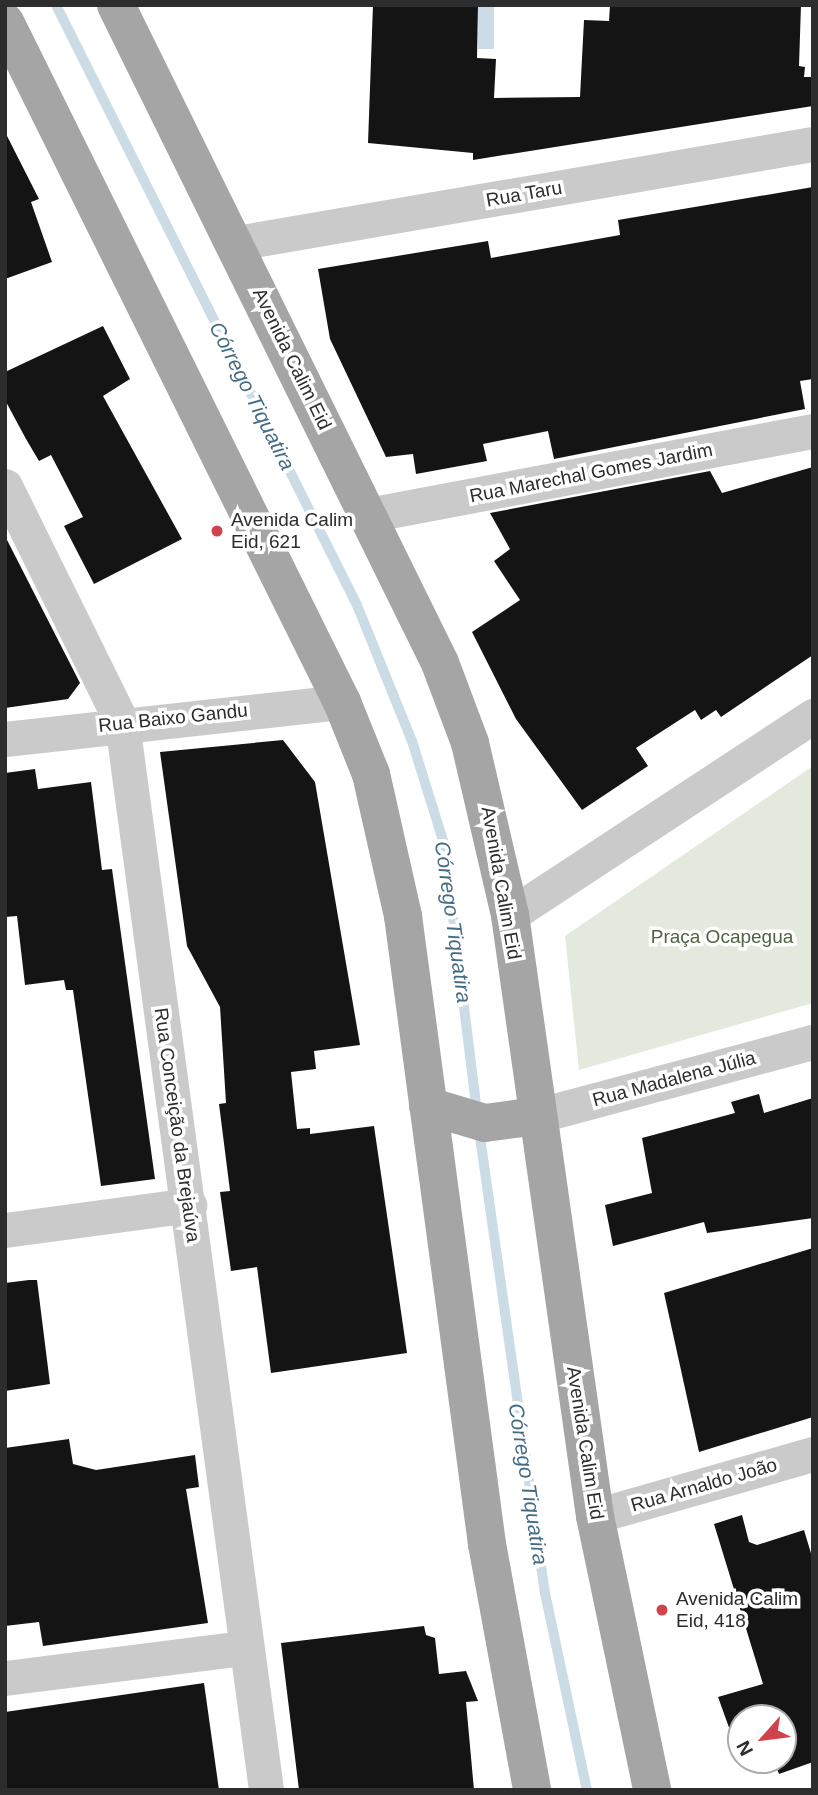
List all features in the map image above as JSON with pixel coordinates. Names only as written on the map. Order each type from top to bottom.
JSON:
[{"type":"main road","name":"Avenida Calim Eid","points":[[116,5],[236,243],[440,663],[470,743],[510,915],[524,1117],[596,1516],[652,1790]]},
{"type":"main road","points":[[5,22],[342,702],[392,848],[445,1111],[487,1544],[532,1790]]},
{"type":"main road","points":[[445,1111],[524,1117]]},
{"type":"street","name":"Rua Taru","points":[[236,243],[813,144]]},
{"type":"street","name":"Rua Marechal Gomes Jardim","points":[[368,515],[813,431]]},
{"type":"street","name":"Rua Conceição da Brejaúva","points":[[5,486],[122,723],[189,1205],[244,1648],[266,1790]]},
{"type":"street","name":"Rua Baixo Gandu","points":[[5,739],[122,723],[342,702]]},
{"type":"street","points":[[510,915],[813,716]]},
{"type":"street","name":"Rua Madalena Júlia","points":[[524,1117],[813,1042]]},
{"type":"street","points":[[5,1230],[189,1205]]},
{"type":"street","name":"Rua Arnaldo João","points":[[596,1516],[813,1454]]},
{"type":"street","points":[[5,1678],[244,1648]]},
{"type":"green space","name":"Praça Ocapegua","points":[[813,766],[813,1003],[579,1070],[565,936]]},
{"type":"water","points":[[478,5],[494,5],[494,49],[478,49]]},
{"type":"building","points":[[373,5],[478,5],[477,58],[496,59],[494,98],[580,97],[584,20],[609,21],[610,5],[801,5],[799,66],[805,67],[804,77],[813,77],[813,106],[473,160],[473,153],[368,143]]},
{"type":"building","points":[[5,132],[39,199],[31,202],[52,262],[5,279]]},
{"type":"building","points":[[813,187],[813,379],[800,381],[805,409],[554,459],[548,431],[483,444],[487,461],[416,474],[413,454],[386,457],[330,339],[318,269],[488,241],[491,258],[620,235],[618,220]]},
{"type":"building","points":[[103,326],[130,379],[103,396],[182,539],[94,584],[64,526],[83,517],[51,455],[39,461],[5,400],[5,372]]},
{"type":"building","points":[[813,467],[813,655],[721,717],[716,710],[701,720],[695,710],[636,748],[648,766],[582,810],[516,719],[472,632],[520,600],[494,561],[510,549],[490,513],[710,471],[722,493]]},
{"type":"building","points":[[5,536],[80,683],[68,699],[5,708]]},
{"type":"building","points":[[283,740],[315,782],[360,1045],[314,1051],[316,1069],[291,1072],[297,1129],[310,1128],[310,1134],[374,1126],[407,1353],[271,1373],[257,1267],[231,1271],[220,1192],[230,1191],[219,1104],[226,1103],[220,1007],[187,946],[160,752]]},
{"type":"building","points":[[35,769],[38,789],[91,782],[102,870],[112,869],[155,1179],[101,1186],[73,990],[66,990],[64,980],[25,985],[17,916],[5,917],[5,773]]},
{"type":"building","points":[[759,1094],[764,1113],[813,1098],[813,1218],[707,1233],[704,1222],[613,1246],[605,1205],[652,1193],[642,1138],[735,1113],[731,1102]]},
{"type":"building","points":[[813,1248],[813,1417],[699,1452],[664,1293]]},
{"type":"building","points":[[37,1280],[50,1384],[5,1391],[5,1283]]},
{"type":"building","points":[[69,1439],[73,1464],[96,1470],[195,1455],[199,1487],[186,1489],[208,1623],[43,1646],[39,1622],[5,1626],[5,1448]]},
{"type":"building","points":[[742,1515],[749,1542],[757,1545],[804,1530],[813,1560],[813,1762],[797,1768],[797,1704],[727,1704],[727,1722],[718,1697],[763,1684],[714,1524]]},
{"type":"building","points":[[424,1626],[426,1635],[435,1638],[439,1674],[466,1671],[478,1701],[466,1702],[474,1790],[299,1790],[281,1643]]},
{"type":"building","points":[[204,1683],[219,1790],[5,1790],[5,1712]]},
{"type":"waterway","name":"Córrego Tiquatira","points":[[56,5],[357,605],[412,741],[444,844],[477,1114]]},
{"type":"waterway","name":"Córrego Tiquatira","points":[[479,1130],[545,1593],[587,1790]]},
{"type":"place","name":"Avenida Calim Eid, 621","points":[[217,531]]},
{"type":"place","name":"Avenida Calim Eid, 418","points":[[662,1610]]}]
